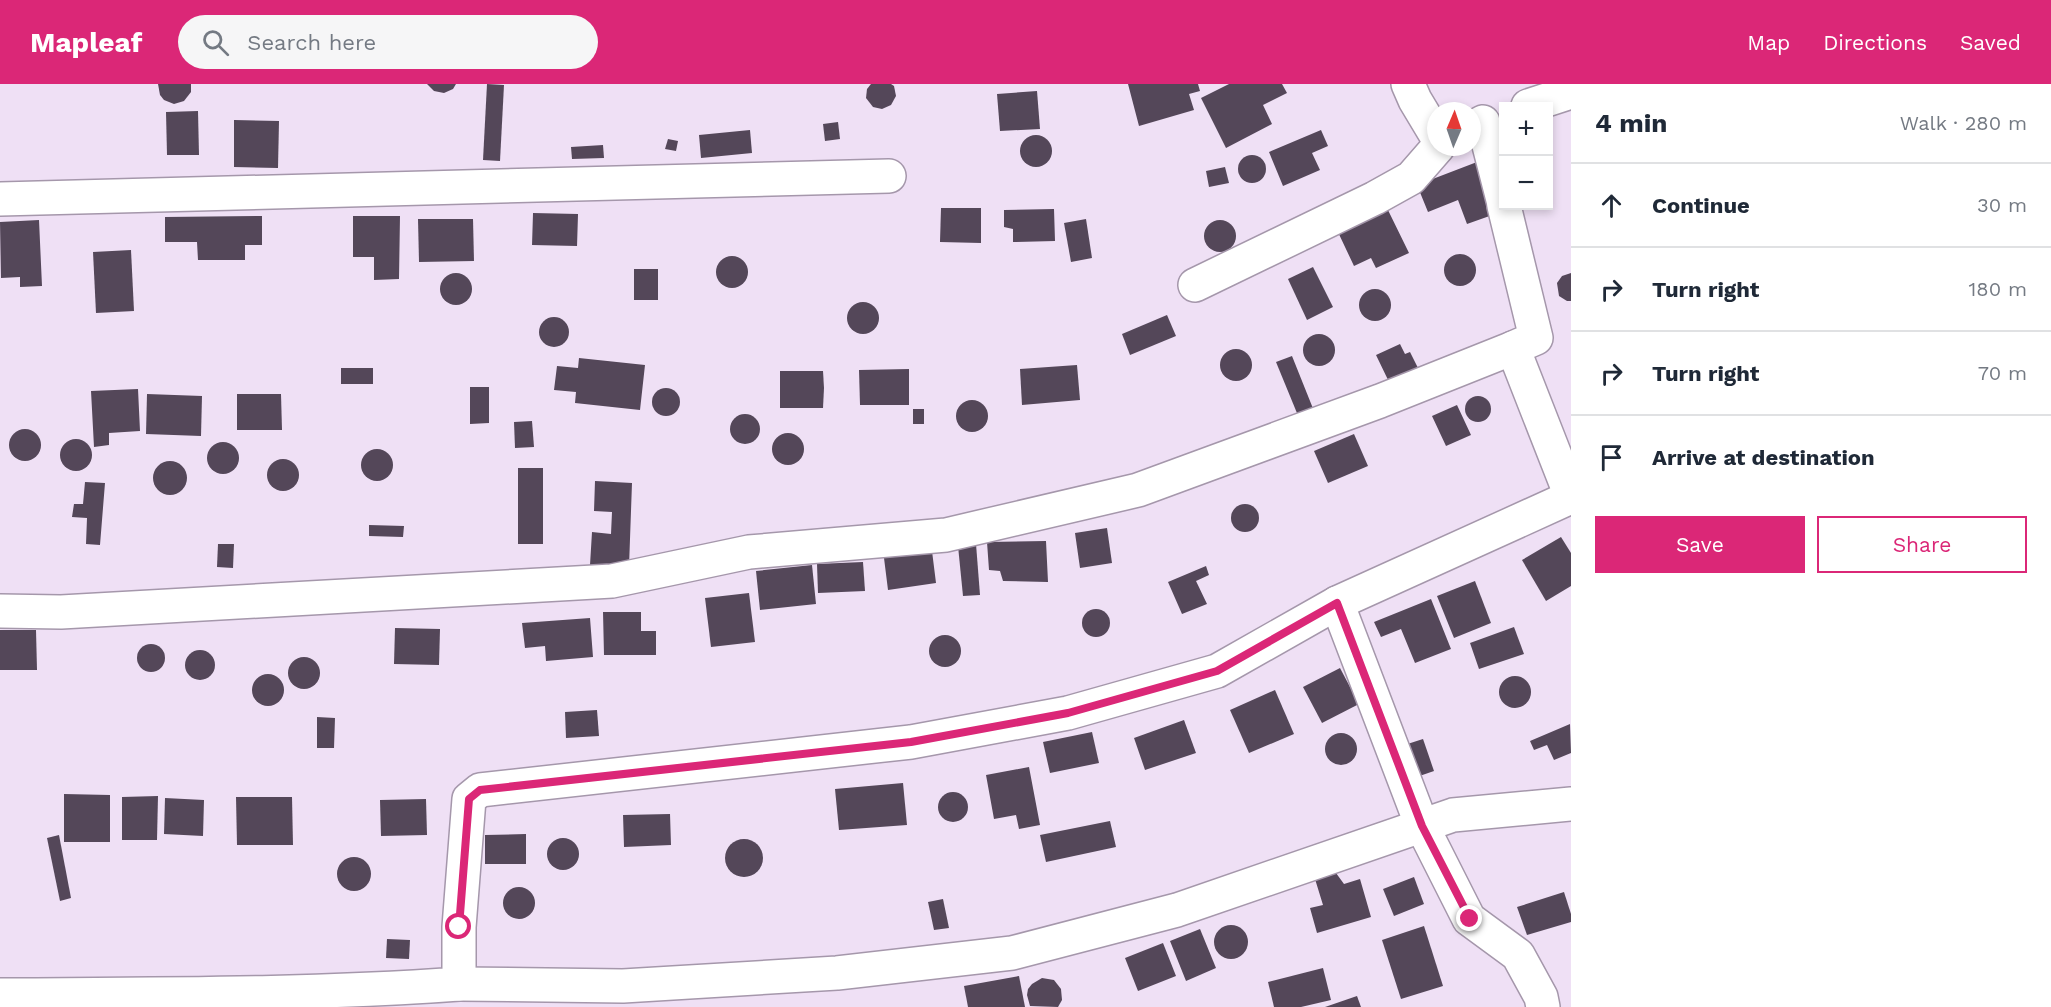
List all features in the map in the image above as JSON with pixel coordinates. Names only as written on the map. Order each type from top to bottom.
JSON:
[{"type":"street","points":[[1408,84],[1427,120]]},
{"type":"street","points":[[1541,102],[1571,93]]},
{"type":"street","points":[[1486,122],[1499,182]]},
{"type":"street","points":[[1195,285],[1412,178],[1430,156]]},
{"type":"street","points":[[0,199],[889,176]]},
{"type":"street","points":[[0,611],[61,612],[612,581],[749,552],[946,535],[1138,490],[1380,401],[1536,338],[1505,210]]},
{"type":"street","points":[[459,984],[459,927],[469,799],[480,790],[911,742],[1068,713],[1217,671],[1337,603],[1571,496],[1514,348]]},
{"type":"street","points":[[1337,603],[1422,826],[1470,919],[1518,955],[1541,998],[1543,1007]]},
{"type":"street","points":[[0,995],[408,988],[459,984],[622,986],[837,974],[1012,953],[1178,910],[1453,815],[1571,804]]},
{"type":"building","points":[[158,84],[191,84],[191,92],[184,101],[174,104],[164,100],[160,95]]},
{"type":"building","points":[[427,84],[456,84],[453,89],[444,93],[434,91]]},
{"type":"building","points":[[487,84],[504,85],[500,161],[483,160]]},
{"type":"building","points":[[871,84],[894,86],[896,96],[891,105],[882,109],[873,107],[866,98],[867,89]]},
{"type":"building","points":[[1128,84],[1198,84],[1200,91],[1189,94],[1194,110],[1139,126]]},
{"type":"building","points":[[1229,84],[1282,84],[1287,93],[1263,105],[1272,124],[1226,148],[1201,98]]},
{"type":"building","points":[[1037,91],[1040,129],[1000,131],[997,94]]},
{"type":"building","points":[[198,111],[199,155],[167,155],[166,112]]},
{"type":"building","points":[[234,120],[279,121],[278,168],[234,167]]},
{"type":"building","points":[[838,122],[840,139],[825,141],[823,124]]},
{"type":"building","points":[[750,130],[752,153],[701,158],[699,135]]},
{"type":"building","points":[[1321,130],[1328,146],[1312,153],[1320,170],[1283,186],[1269,152]]},
{"type":"building","points":[[1036,135],[1047,140],[1052,151],[1047,162],[1036,167],[1025,162],[1020,151],[1025,140]]},
{"type":"building","points":[[668,139],[678,141],[676,151],[665,149]]},
{"type":"building","points":[[603,145],[604,158],[572,159],[571,147]]},
{"type":"building","points":[[1252,155],[1262,159],[1266,169],[1262,179],[1252,183],[1242,179],[1238,169],[1242,159]]},
{"type":"building","points":[[1477,162],[1498,213],[1467,224],[1458,200],[1428,212],[1417,185]]},
{"type":"building","points":[[1225,167],[1229,183],[1209,187],[1206,171]]},
{"type":"building","points":[[1386,206],[1409,253],[1376,268],[1371,258],[1354,266],[1337,230]]},
{"type":"building","points":[[941,208],[981,208],[981,243],[940,242]]},
{"type":"building","points":[[1054,209],[1055,241],[1013,242],[1013,229],[1004,227],[1004,210]]},
{"type":"building","points":[[533,213],[578,214],[577,246],[532,245]]},
{"type":"building","points":[[262,216],[262,245],[245,245],[245,260],[198,260],[197,242],[165,242],[165,217]]},
{"type":"building","points":[[353,216],[400,216],[399,279],[374,280],[374,257],[353,257]]},
{"type":"building","points":[[418,219],[473,219],[474,261],[419,262]]},
{"type":"building","points":[[1086,219],[1092,258],[1071,262],[1064,223]]},
{"type":"building","points":[[39,220],[42,286],[20,287],[20,277],[1,278],[0,222]]},
{"type":"building","points":[[1220,220],[1231,225],[1236,236],[1231,247],[1220,252],[1209,247],[1204,236],[1209,225]]},
{"type":"building","points":[[131,250],[134,311],[96,313],[93,252]]},
{"type":"building","points":[[1460,254],[1471,259],[1476,270],[1471,281],[1460,286],[1449,281],[1444,270],[1449,259]]},
{"type":"building","points":[[732,256],[743,261],[748,272],[743,283],[732,288],[721,283],[716,272],[721,261]]},
{"type":"building","points":[[1313,267],[1333,307],[1307,320],[1288,279]]},
{"type":"building","points":[[634,269],[658,269],[658,300],[634,300]]},
{"type":"building","points":[[456,273],[467,278],[472,289],[467,300],[456,305],[445,300],[440,289],[445,278]]},
{"type":"building","points":[[1571,273],[1571,301],[1567,301],[1559,296],[1557,283],[1562,276]]},
{"type":"building","points":[[1375,289],[1386,294],[1391,305],[1386,316],[1375,321],[1364,316],[1359,305],[1364,294]]},
{"type":"building","points":[[863,302],[874,307],[879,318],[874,329],[863,334],[852,329],[847,318],[852,307]]},
{"type":"building","points":[[1167,315],[1176,336],[1130,355],[1122,334]]},
{"type":"building","points":[[554,317],[564,322],[569,332],[564,342],[554,347],[544,342],[539,332],[544,322]]},
{"type":"building","points":[[1319,334],[1330,339],[1335,350],[1330,361],[1319,366],[1308,361],[1303,350],[1308,339]]},
{"type":"building","points":[[1400,344],[1405,354],[1410,352],[1419,370],[1390,384],[1376,355]]},
{"type":"building","points":[[1236,349],[1247,354],[1252,365],[1247,376],[1236,381],[1225,376],[1220,365],[1225,354]]},
{"type":"building","points":[[1292,356],[1314,411],[1299,418],[1276,362]]},
{"type":"building","points":[[579,358],[645,365],[640,410],[575,403],[576,392],[554,390],[557,366],[578,368]]},
{"type":"building","points":[[1077,365],[1080,400],[1022,405],[1020,369]]},
{"type":"building","points":[[341,368],[373,368],[373,384],[341,384]]},
{"type":"building","points":[[909,369],[909,405],[860,405],[859,370]]},
{"type":"building","points":[[780,371],[823,371],[823,408],[780,408]]},
{"type":"building","points":[[470,387],[489,387],[489,423],[470,424]]},
{"type":"building","points":[[666,388],[676,392],[680,402],[676,412],[666,416],[656,412],[652,402],[656,392]]},
{"type":"building","points":[[138,389],[140,431],[109,433],[109,445],[94,447],[91,391]]},
{"type":"building","points":[[147,394],[202,396],[201,436],[146,434]]},
{"type":"building","points":[[237,394],[281,394],[282,430],[237,430]]},
{"type":"building","points":[[1478,396],[1487,400],[1491,409],[1487,418],[1478,422],[1469,418],[1465,409],[1469,400]]},
{"type":"building","points":[[972,400],[983,405],[988,416],[983,427],[972,432],[961,427],[956,416],[961,405]]},
{"type":"building","points":[[1457,405],[1471,435],[1446,446],[1432,416]]},
{"type":"building","points":[[913,409],[924,409],[924,424],[913,424]]},
{"type":"building","points":[[745,414],[756,418],[760,429],[756,440],[745,444],[734,440],[730,429],[734,418]]},
{"type":"building","points":[[532,421],[534,447],[515,448],[514,422]]},
{"type":"building","points":[[25,429],[36,434],[41,445],[36,456],[25,461],[14,456],[9,445],[14,434]]},
{"type":"building","points":[[788,433],[799,438],[804,449],[799,460],[788,465],[777,460],[772,449],[777,438]]},
{"type":"building","points":[[1354,434],[1368,466],[1328,483],[1314,451]]},
{"type":"building","points":[[76,439],[87,444],[92,455],[87,466],[76,471],[65,466],[60,455],[65,444]]},
{"type":"building","points":[[223,442],[234,447],[239,458],[234,469],[223,474],[212,469],[207,458],[212,447]]},
{"type":"building","points":[[377,449],[388,454],[393,465],[388,476],[377,481],[366,476],[361,465],[366,454]]},
{"type":"building","points":[[283,459],[294,464],[299,475],[294,486],[283,491],[272,486],[267,475],[272,464]]},
{"type":"building","points":[[170,461],[182,466],[187,478],[182,490],[170,495],[158,490],[153,478],[158,466]]},
{"type":"building","points":[[518,468],[543,468],[543,544],[518,544]]},
{"type":"building","points":[[595,481],[632,483],[629,567],[590,565],[592,532],[611,534],[612,512],[594,511]]},
{"type":"building","points":[[85,482],[105,483],[100,545],[86,544],[87,518],[72,517],[74,504],[83,504]]},
{"type":"building","points":[[1245,504],[1255,508],[1259,518],[1255,528],[1245,532],[1235,528],[1231,518],[1235,508]]},
{"type":"building","points":[[369,525],[404,526],[403,537],[369,536]]},
{"type":"building","points":[[1107,528],[1112,563],[1080,568],[1075,533]]},
{"type":"building","points":[[1561,537],[1571,553],[1571,586],[1546,601],[1522,560]]},
{"type":"building","points":[[1046,541],[1048,582],[1003,581],[1000,571],[989,570],[987,542]]},
{"type":"building","points":[[218,544],[234,544],[233,568],[217,567]]},
{"type":"building","points":[[976,544],[980,595],[963,596],[958,546]]},
{"type":"building","points":[[932,551],[936,583],[888,590],[884,558]]},
{"type":"building","points":[[863,562],[865,591],[818,593],[817,564]]},
{"type":"building","points":[[812,565],[816,604],[760,610],[756,571]]},
{"type":"building","points":[[1206,566],[1209,575],[1196,581],[1207,604],[1182,614],[1168,582]]},
{"type":"building","points":[[1475,581],[1491,623],[1454,638],[1437,596]]},
{"type":"building","points":[[749,593],[755,642],[711,647],[705,598]]},
{"type":"building","points":[[1431,599],[1451,649],[1415,663],[1401,629],[1381,637],[1374,622]]},
{"type":"building","points":[[1096,609],[1106,613],[1110,623],[1106,633],[1096,637],[1086,633],[1082,623],[1086,613]]},
{"type":"building","points":[[603,612],[641,612],[641,631],[656,631],[656,655],[604,655]]},
{"type":"building","points":[[590,618],[593,657],[546,661],[545,646],[525,648],[522,623]]},
{"type":"building","points":[[1514,627],[1524,654],[1479,669],[1470,643]]},
{"type":"building","points":[[395,628],[440,629],[439,665],[394,664]]},
{"type":"building","points":[[0,630],[36,630],[37,670],[0,670]]},
{"type":"building","points":[[945,635],[956,640],[961,651],[956,662],[945,667],[934,662],[929,651],[934,640]]},
{"type":"building","points":[[151,644],[161,648],[165,658],[161,668],[151,672],[141,668],[137,658],[141,648]]},
{"type":"building","points":[[200,650],[211,654],[215,665],[211,676],[200,680],[189,676],[185,665],[189,654]]},
{"type":"building","points":[[304,657],[315,662],[320,673],[315,684],[304,689],[293,684],[288,673],[293,662]]},
{"type":"building","points":[[1340,668],[1359,704],[1322,723],[1303,687]]},
{"type":"building","points":[[268,674],[279,679],[284,690],[279,701],[268,706],[257,701],[252,690],[257,679]]},
{"type":"building","points":[[1515,676],[1527,680],[1531,692],[1527,704],[1515,708],[1503,704],[1499,692],[1503,680]]},
{"type":"building","points":[[1275,690],[1294,734],[1249,753],[1230,710]]},
{"type":"building","points":[[597,710],[599,736],[566,738],[565,712]]},
{"type":"building","points":[[317,717],[335,718],[334,748],[317,748]]},
{"type":"building","points":[[1184,720],[1196,753],[1145,770],[1134,738]]},
{"type":"building","points":[[1570,724],[1571,753],[1554,760],[1547,745],[1534,750],[1530,741]]},
{"type":"building","points":[[1092,732],[1099,763],[1050,773],[1043,742]]},
{"type":"building","points":[[1341,733],[1352,738],[1357,749],[1352,760],[1341,765],[1330,760],[1325,749],[1330,738]]},
{"type":"building","points":[[1423,739],[1434,771],[1405,781],[1395,748]]},
{"type":"building","points":[[1029,767],[1040,825],[1019,829],[1016,815],[994,819],[986,775]]},
{"type":"building","points":[[903,783],[907,825],[839,830],[835,789]]},
{"type":"building","points":[[953,792],[964,796],[968,807],[964,818],[953,822],[942,818],[938,807],[942,796]]},
{"type":"building","points":[[64,794],[110,795],[110,842],[64,842]]},
{"type":"building","points":[[158,796],[157,840],[122,840],[122,797]]},
{"type":"building","points":[[236,797],[292,797],[293,845],[237,845]]},
{"type":"building","points":[[165,798],[204,800],[203,836],[164,834]]},
{"type":"building","points":[[426,799],[427,835],[381,836],[380,800]]},
{"type":"building","points":[[670,814],[671,845],[624,847],[623,815]]},
{"type":"building","points":[[1110,821],[1116,847],[1046,862],[1040,835]]},
{"type":"building","points":[[526,834],[526,864],[485,864],[485,835]]},
{"type":"building","points":[[59,835],[71,898],[60,901],[47,838]]},
{"type":"building","points":[[563,838],[574,843],[579,854],[574,865],[563,870],[552,865],[547,854],[552,843]]},
{"type":"building","points":[[744,839],[757,845],[763,858],[757,871],[744,877],[731,871],[725,858],[731,845]]},
{"type":"building","points":[[354,857],[366,862],[371,874],[366,886],[354,891],[342,886],[337,874],[342,862]]},
{"type":"building","points":[[1336,873],[1344,884],[1360,879],[1371,917],[1317,933],[1310,908],[1323,905],[1315,879]]},
{"type":"building","points":[[1414,877],[1424,904],[1394,916],[1383,889]]},
{"type":"building","points":[[519,887],[530,892],[535,903],[530,914],[519,919],[508,914],[503,903],[508,892]]},
{"type":"building","points":[[1564,892],[1571,914],[1571,922],[1527,935],[1517,907]]},
{"type":"building","points":[[943,899],[949,928],[934,930],[928,902]]},
{"type":"building","points":[[1231,925],[1243,930],[1248,942],[1243,954],[1231,959],[1219,954],[1214,942],[1219,930]]},
{"type":"building","points":[[1424,926],[1443,986],[1401,999],[1382,940]]},
{"type":"building","points":[[1200,929],[1216,968],[1186,981],[1170,941]]},
{"type":"building","points":[[387,939],[410,940],[409,959],[386,958]]},
{"type":"building","points":[[1163,943],[1176,976],[1138,991],[1125,958]]},
{"type":"building","points":[[1323,968],[1331,1000],[1301,1007],[1274,1007],[1268,982]]},
{"type":"building","points":[[1019,976],[1025,1007],[968,1007],[964,986]]},
{"type":"building","points":[[1042,978],[1054,980],[1061,989],[1062,1000],[1058,1007],[1030,1006],[1028,989]]},
{"type":"building","points":[[1357,996],[1361,1007],[1325,1007]]},
{"type":"route","points":[[459,927],[469,799],[480,790],[911,742],[1068,713],[1217,671],[1337,603],[1422,826],[1470,919]]}]
